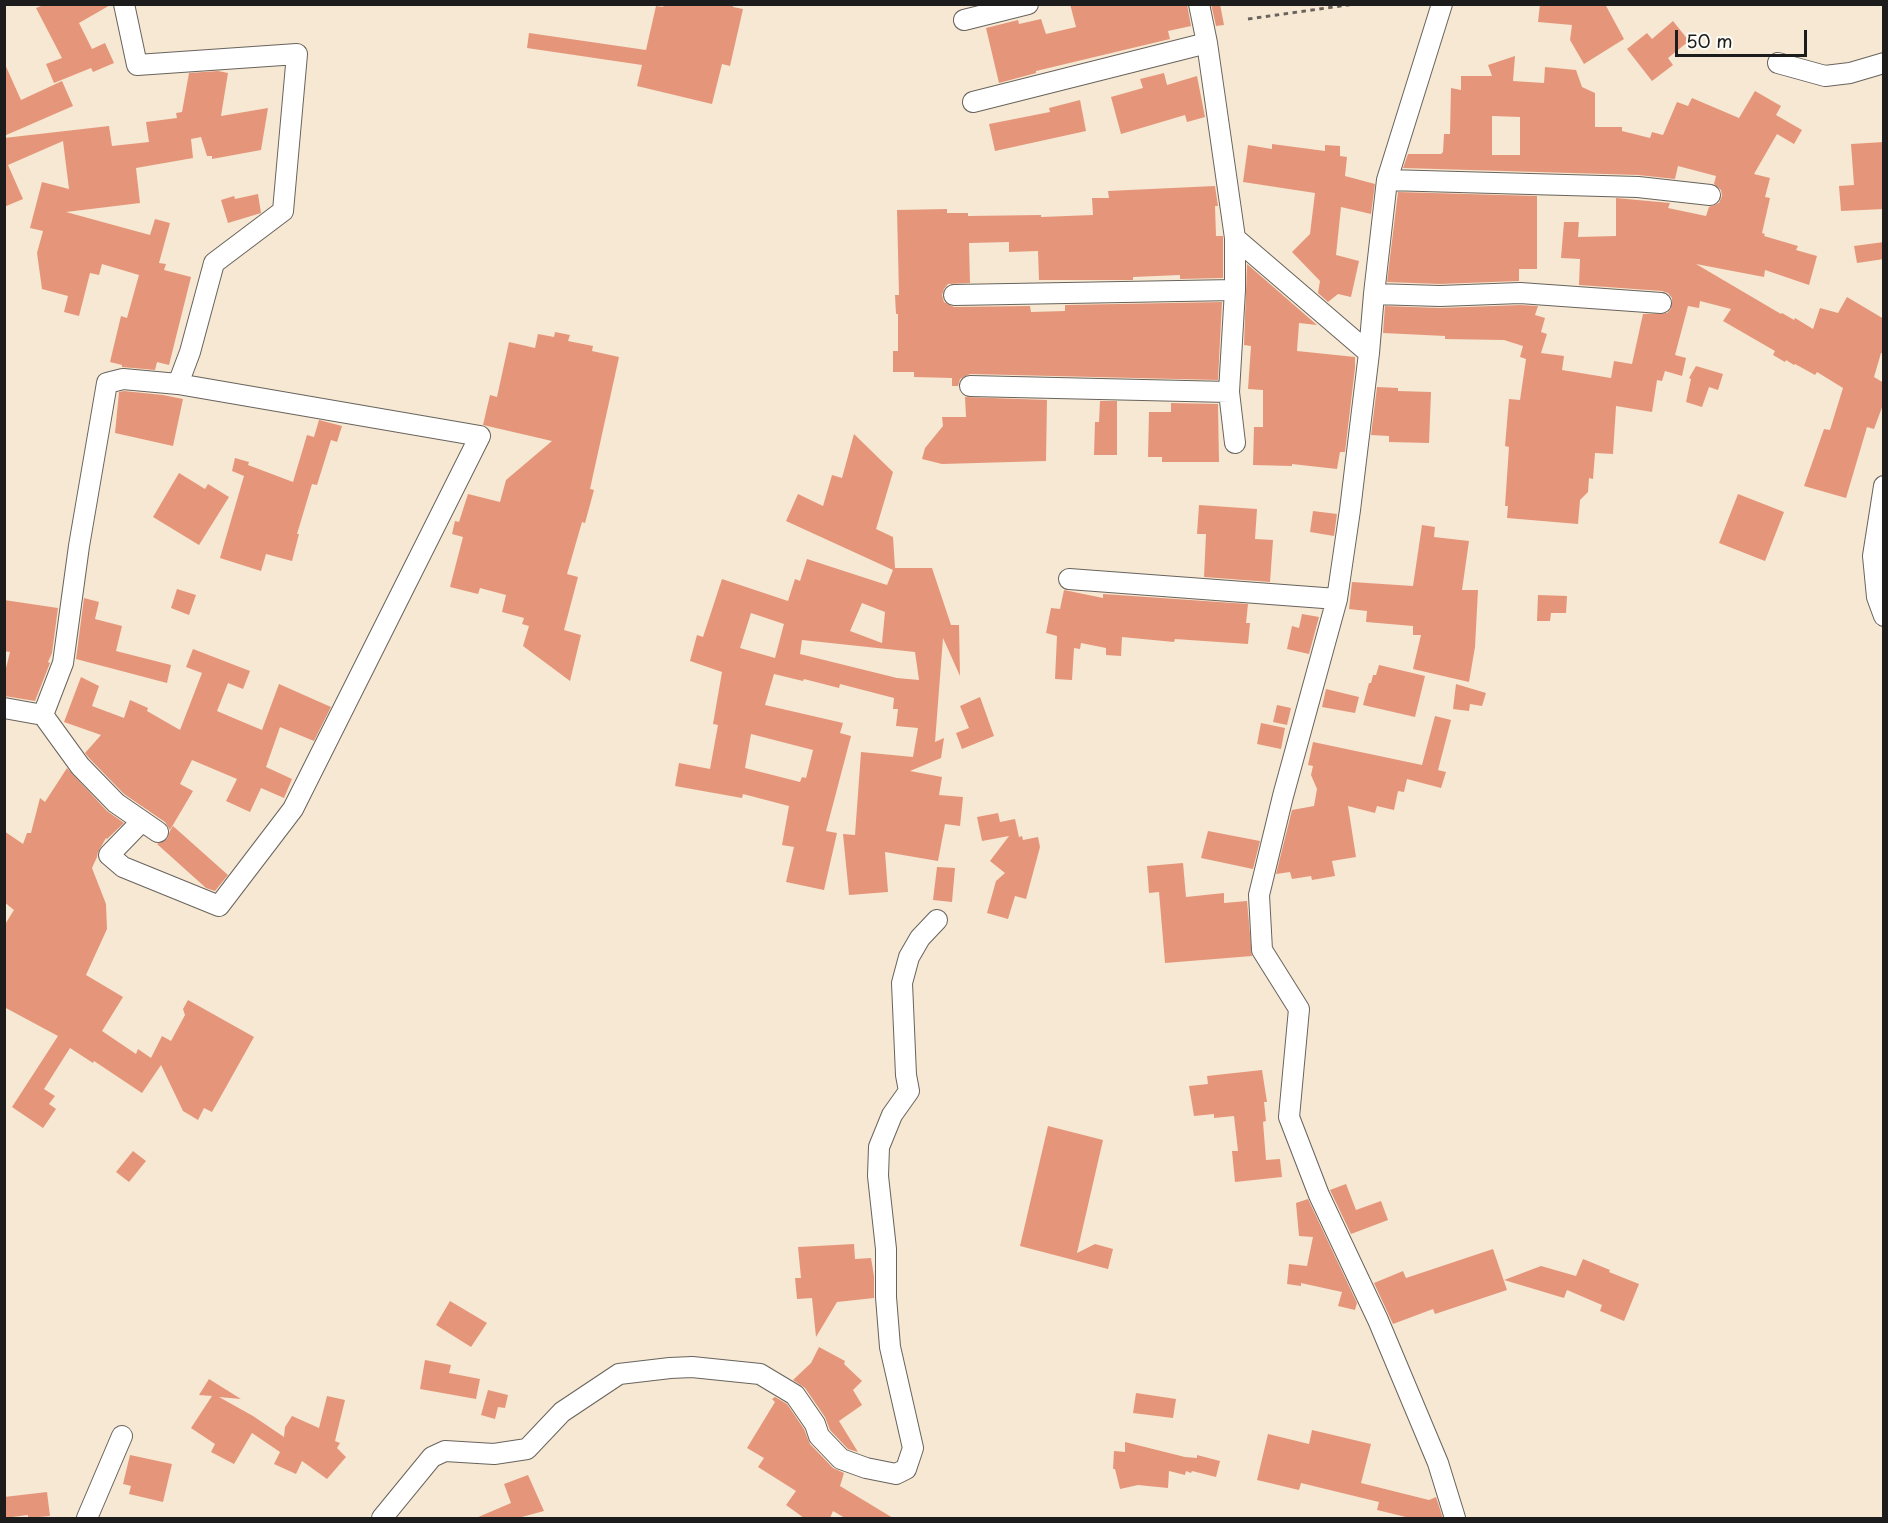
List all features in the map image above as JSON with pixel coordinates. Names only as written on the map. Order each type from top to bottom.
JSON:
[{"type":"street","points":[[124,4],[137,65],[297,54],[283,211],[214,263],[190,352],[178,384]]},
{"type":"street","points":[[963,20],[1028,4]]},
{"type":"street","points":[[1199,4],[1207,43],[1235,238],[1235,290],[1229,392],[1235,443]]},
{"type":"street","points":[[1442,4],[1387,180],[1369,353],[1337,599],[1283,796],[1259,895],[1262,950],[1299,1009],[1289,1117],[1319,1195],[1378,1320],[1428,1441],[1455,1518]]},
{"type":"street","points":[[973,102],[1207,43]]},
{"type":"street","points":[[1778,63],[1825,76],[1850,73],[1884,63]]},
{"type":"street","points":[[1387,180],[1638,187],[1710,195]]},
{"type":"street","points":[[1235,238],[1369,353]]},
{"type":"street","points":[[954,295],[1235,290]]},
{"type":"street","points":[[1374,294],[1440,296],[1520,293],[1661,303]]},
{"type":"street","points":[[4,708],[44,715],[80,766],[116,803],[150,826],[109,855],[123,867],[219,906],[293,809],[480,436],[178,384],[123,379],[107,383],[79,546],[63,663],[44,715]]},
{"type":"street","points":[[970,386],[1229,392]]},
{"type":"street","points":[[1884,486],[1873,556],[1877,597],[1884,616]]},
{"type":"street","points":[[1069,579],[1337,599]]},
{"type":"street","points":[[382,1518],[432,1457],[445,1451],[494,1454],[527,1449],[562,1412],[619,1374],[670,1368],[692,1367],[760,1374],[795,1395],[815,1424],[819,1436],[841,1459],[866,1468],[896,1474],[906,1469],[913,1448],[890,1347],[885,1230],[878,1176],[879,1148],[892,1114],[909,1091],[906,1075],[902,983],[909,957],[920,938],[937,920]]},
{"type":"street","points":[[87,1518],[122,1436]]},
{"type":"path","points":[[1305,4],[1305,10]]},
{"type":"path","points":[[1248,19],[1355,4]]},
{"type":"building","points":[[46,4],[112,4],[79,23],[92,49],[105,43],[114,63],[93,72],[91,68],[54,83],[46,64],[62,58],[36,8]]},
{"type":"building","points":[[664,4],[733,4],[733,7],[743,9],[730,66],[722,64],[712,104],[637,86],[642,65],[527,48],[529,33],[646,50],[656,6],[663,7]]},
{"type":"building","points":[[1070,4],[1187,4],[1191,26],[1168,31],[1170,39],[1036,71],[1036,73],[999,83],[986,28],[1018,20],[1019,24],[1041,19],[1046,34],[1076,27]]},
{"type":"building","points":[[1211,4],[1220,4],[1224,25],[1216,26]]},
{"type":"building","points":[[1540,4],[1605,4],[1624,39],[1584,64],[1570,40],[1572,25],[1538,22]]},
{"type":"building","points":[[1673,21],[1689,41],[1668,58],[1673,65],[1652,81],[1627,49],[1647,33],[1652,39]]},
{"type":"building","points":[[1515,56],[1513,81],[1544,83],[1545,67],[1576,70],[1582,87],[1595,93],[1595,127],[1622,127],[1622,131],[1650,138],[1652,132],[1663,135],[1677,102],[1688,106],[1692,98],[1739,118],[1755,91],[1781,106],[1776,115],[1802,130],[1794,144],[1777,134],[1754,174],[1770,178],[1765,197],[1770,198],[1762,233],[1765,234],[1764,236],[1798,246],[1796,250],[1817,256],[1809,285],[1765,270],[1764,277],[1696,264],[1781,314],[1794,320],[1795,318],[1813,329],[1820,308],[1838,313],[1847,297],[1884,319],[1884,354],[1881,353],[1874,377],[1884,383],[1884,402],[1874,429],[1867,427],[1846,498],[1804,486],[1824,429],[1830,430],[1843,388],[1817,372],[1815,375],[1786,360],[1785,362],[1773,355],[1775,351],[1723,321],[1731,309],[1700,301],[1699,308],[1688,306],[1675,355],[1686,358],[1682,376],[1665,371],[1662,381],[1657,380],[1652,412],[1616,406],[1613,454],[1595,453],[1593,479],[1589,478],[1588,492],[1580,500],[1578,524],[1507,518],[1508,506],[1505,506],[1509,447],[1505,446],[1509,399],[1520,400],[1526,359],[1520,357],[1523,346],[1504,340],[1445,339],[1445,336],[1383,333],[1385,306],[1440,308],[1538,306],[1535,315],[1545,318],[1541,332],[1547,334],[1541,353],[1564,356],[1562,370],[1611,378],[1614,361],[1632,364],[1643,314],[1667,313],[1671,309],[1672,298],[1668,293],[1662,291],[1579,285],[1580,259],[1561,258],[1564,222],[1579,222],[1578,237],[1616,236],[1616,198],[1670,203],[1668,208],[1706,216],[1709,207],[1719,203],[1722,196],[1721,190],[1714,184],[1716,176],[1678,166],[1675,179],[1638,175],[1403,168],[1408,154],[1441,154],[1443,152],[1444,134],[1450,134],[1451,88],[1461,90],[1461,76],[1492,76],[1488,65]],"holes":[[[1492,116],[1520,117],[1520,155],[1492,155]]]},
{"type":"building","points":[[4,62],[21,100],[62,81],[73,106],[4,136]]},
{"type":"building","points":[[218,71],[228,73],[221,116],[268,108],[261,150],[212,159],[212,156],[207,156],[201,137],[191,139],[193,158],[136,168],[140,203],[66,212],[150,235],[155,219],[170,223],[159,263],[166,264],[164,270],[191,277],[169,365],[157,362],[155,370],[122,367],[122,365],[110,362],[121,316],[127,318],[139,275],[102,264],[99,275],[90,273],[79,316],[64,312],[68,296],[42,289],[37,253],[43,231],[30,228],[42,182],[69,189],[63,141],[8,165],[23,199],[4,207],[4,138],[109,126],[112,146],[149,142],[146,122],[177,118],[176,113],[182,112],[189,73]]},
{"type":"building","points":[[1164,73],[1167,85],[1197,76],[1205,117],[1187,122],[1185,115],[1121,134],[1111,97],[1143,88],[1140,79]]},
{"type":"building","points":[[1080,100],[1086,131],[995,151],[989,124],[1050,112],[1049,108]]},
{"type":"building","points":[[1884,142],[1884,209],[1841,211],[1839,186],[1854,185],[1851,144]]},
{"type":"building","points":[[1272,144],[1325,151],[1325,145],[1340,146],[1340,156],[1347,157],[1345,176],[1375,184],[1371,214],[1341,207],[1336,255],[1359,261],[1351,297],[1338,294],[1328,302],[1318,293],[1320,281],[1292,252],[1310,234],[1315,193],[1243,182],[1248,145],[1272,149]]},
{"type":"building","points":[[1215,186],[1218,206],[1215,206],[1216,236],[1223,236],[1223,278],[1180,279],[1180,275],[1133,277],[1133,280],[1039,280],[1038,251],[1009,252],[1009,242],[969,243],[970,283],[948,284],[942,295],[944,302],[954,307],[1030,306],[1031,312],[1065,311],[1065,305],[1222,302],[1218,380],[970,374],[960,379],[958,386],[952,386],[952,378],[914,377],[914,372],[893,372],[893,351],[898,351],[898,314],[896,314],[895,295],[899,295],[897,210],[947,209],[947,213],[968,213],[968,216],[1093,215],[1092,198],[1109,198],[1108,191]]},
{"type":"building","points":[[1398,192],[1537,196],[1537,269],[1519,269],[1519,281],[1440,284],[1387,282]]},
{"type":"building","points":[[258,194],[261,213],[228,223],[221,200],[234,196],[235,199]]},
{"type":"building","points":[[1884,242],[1884,259],[1857,263],[1854,246]]},
{"type":"building","points":[[1247,264],[1317,325],[1299,323],[1297,351],[1355,357],[1345,452],[1340,452],[1337,469],[1292,464],[1292,466],[1253,465],[1254,427],[1263,427],[1263,390],[1248,389],[1251,346],[1244,345]]},
{"type":"building","points":[[555,332],[570,335],[568,341],[593,346],[592,351],[619,357],[590,489],[594,490],[567,574],[578,577],[564,630],[581,635],[570,681],[523,646],[529,626],[522,624],[524,618],[502,612],[506,595],[480,588],[478,594],[450,587],[463,537],[452,534],[455,521],[459,522],[468,494],[500,502],[506,480],[552,441],[483,425],[490,395],[497,397],[509,342],[535,348],[538,334],[554,337]]},
{"type":"building","points":[[1696,366],[1723,374],[1718,390],[1709,387],[1702,407],[1686,402],[1691,379],[1689,378]]},
{"type":"building","points":[[1377,387],[1398,388],[1398,391],[1431,392],[1429,443],[1389,442],[1389,436],[1371,435]]},
{"type":"building","points":[[119,392],[183,399],[173,446],[115,433]]},
{"type":"building","points":[[965,397],[1047,400],[1046,461],[942,464],[922,459],[925,448],[943,426],[942,417],[966,417]]},
{"type":"building","points":[[1100,401],[1117,401],[1117,455],[1094,455],[1095,422],[1099,422]]},
{"type":"building","points":[[1171,403],[1218,404],[1219,462],[1162,462],[1162,457],[1148,457],[1149,412],[1171,412]]},
{"type":"building","points":[[319,420],[342,426],[337,442],[331,440],[317,485],[312,484],[297,534],[299,534],[292,561],[266,554],[261,571],[220,558],[244,476],[232,471],[235,458],[293,482],[307,435],[314,437]]},
{"type":"building","points":[[854,434],[893,472],[876,529],[893,537],[895,568],[932,568],[951,625],[959,625],[960,676],[943,638],[935,742],[944,738],[941,758],[910,771],[942,777],[939,795],[963,797],[960,826],[945,824],[938,861],[885,852],[888,892],[849,895],[843,834],[855,835],[861,752],[913,757],[918,728],[896,726],[898,709],[893,709],[894,698],[840,684],[839,688],[774,674],[765,705],[843,723],[840,733],[851,736],[826,831],[837,833],[824,890],[786,882],[794,847],[782,845],[789,806],[743,794],[742,798],[675,786],[679,763],[710,769],[718,725],[713,724],[722,672],[690,661],[697,635],[703,637],[722,579],[788,601],[795,579],[800,581],[807,559],[887,585],[893,570],[786,521],[798,494],[823,506],[832,475],[842,478]],"holes":[[[862,603],[885,612],[882,643],[850,631]],[[751,613],[784,624],[775,658],[740,648]],[[802,640],[915,652],[919,680],[897,678],[800,654]],[[751,734],[813,750],[806,778],[802,777],[800,782],[745,768]]]},
{"type":"building","points":[[179,473],[205,489],[208,484],[229,497],[199,545],[153,517]]},
{"type":"building","points":[[1738,494],[1784,512],[1765,561],[1719,543]]},
{"type":"building","points":[[1199,505],[1257,509],[1255,539],[1273,540],[1270,582],[1204,577],[1206,534],[1197,534]]},
{"type":"building","points":[[1313,511],[1337,514],[1334,536],[1310,532]]},
{"type":"building","points":[[1422,525],[1435,527],[1434,537],[1469,541],[1462,590],[1478,590],[1475,647],[1469,682],[1413,669],[1421,635],[1413,635],[1413,626],[1366,622],[1367,611],[1349,609],[1352,582],[1413,586]]},
{"type":"building","points":[[177,589],[196,595],[189,615],[171,608]]},
{"type":"building","points":[[1064,590],[1103,598],[1103,594],[1248,604],[1246,623],[1250,623],[1248,644],[1175,639],[1174,642],[1122,637],[1121,656],[1106,655],[1106,648],[1081,643],[1080,649],[1074,648],[1072,680],[1055,679],[1057,636],[1046,633],[1051,608],[1060,609]]},
{"type":"building","points":[[1538,595],[1567,596],[1566,613],[1551,613],[1550,621],[1537,621]]},
{"type":"building","points":[[84,598],[99,602],[95,619],[122,626],[116,651],[171,665],[167,683],[76,659]]},
{"type":"building","points":[[4,600],[58,608],[52,653],[48,662],[50,663],[35,701],[4,696],[4,676],[10,652],[4,651]]},
{"type":"building","points":[[1302,614],[1319,617],[1309,654],[1287,649],[1292,626],[1299,628]]},
{"type":"building","points":[[193,649],[250,671],[243,689],[228,683],[217,711],[231,717],[262,730],[279,684],[331,707],[314,741],[280,727],[266,767],[292,779],[284,798],[261,788],[250,812],[226,801],[237,779],[192,760],[180,784],[193,791],[170,830],[165,822],[124,794],[85,753],[101,735],[64,722],[81,677],[99,686],[92,706],[124,718],[130,700],[148,708],[147,711],[180,730],[202,673],[186,667]]},
{"type":"building","points":[[1379,665],[1425,676],[1415,717],[1363,705],[1369,683],[1373,675],[1376,675]]},
{"type":"building","points":[[1456,684],[1486,693],[1482,706],[1470,704],[1469,711],[1453,709]]},
{"type":"building","points":[[1326,689],[1359,697],[1355,713],[1322,707]]},
{"type":"building","points":[[980,697],[994,736],[962,749],[956,733],[969,728],[960,706]]},
{"type":"building","points":[[1277,705],[1291,708],[1287,725],[1273,722]]},
{"type":"building","points":[[1435,716],[1451,720],[1438,770],[1446,772],[1441,788],[1407,779],[1404,792],[1398,791],[1394,810],[1377,806],[1375,813],[1348,806],[1356,857],[1332,861],[1335,876],[1312,880],[1311,876],[1292,879],[1290,872],[1276,874],[1292,810],[1314,806],[1317,789],[1311,775],[1313,766],[1308,765],[1313,742],[1422,765]]},
{"type":"building","points":[[1261,723],[1285,728],[1281,749],[1257,744]]},
{"type":"building","points":[[67,768],[107,811],[124,823],[106,838],[92,868],[106,904],[107,929],[86,975],[123,997],[102,1031],[136,1054],[138,1049],[151,1058],[162,1036],[171,1041],[185,1015],[183,1009],[188,1000],[254,1037],[212,1112],[204,1108],[198,1120],[183,1111],[161,1065],[142,1093],[70,1048],[44,1089],[55,1096],[49,1104],[56,1109],[43,1128],[12,1107],[58,1036],[4,1007],[4,926],[14,910],[4,902],[4,831],[23,844],[27,833],[31,833],[40,798],[45,802]]},
{"type":"building","points":[[998,813],[1000,822],[1015,819],[1019,837],[1022,836],[1023,840],[1038,837],[1040,847],[1026,899],[1015,896],[1008,919],[987,913],[996,881],[1005,873],[990,861],[1009,836],[982,841],[977,817]]},
{"type":"building","points":[[173,826],[228,875],[215,891],[206,888],[157,844],[167,839]]},
{"type":"building","points":[[1208,831],[1260,841],[1253,869],[1201,858]]},
{"type":"building","points":[[1183,863],[1186,897],[1224,893],[1224,903],[1247,901],[1252,956],[1165,963],[1159,892],[1149,893],[1147,866]]},
{"type":"building","points":[[937,867],[955,868],[952,902],[933,900]]},
{"type":"building","points":[[1262,1070],[1267,1102],[1264,1102],[1266,1121],[1263,1122],[1266,1160],[1280,1159],[1282,1177],[1235,1182],[1232,1151],[1238,1151],[1234,1116],[1214,1118],[1214,1114],[1194,1116],[1189,1086],[1208,1084],[1207,1076]]},
{"type":"building","points":[[1048,1126],[1103,1140],[1077,1253],[1095,1244],[1113,1249],[1108,1269],[1020,1246]]},
{"type":"building","points":[[133,1151],[146,1161],[129,1182],[116,1172]]},
{"type":"building","points":[[1346,1184],[1356,1210],[1381,1201],[1388,1220],[1351,1234],[1330,1190]]},
{"type":"building","points":[[1308,1199],[1357,1303],[1355,1310],[1338,1306],[1342,1292],[1301,1283],[1301,1286],[1287,1284],[1289,1264],[1307,1266],[1313,1237],[1299,1236],[1296,1203]]},
{"type":"building","points":[[854,1244],[855,1259],[871,1258],[874,1298],[837,1302],[816,1337],[812,1298],[797,1299],[795,1278],[801,1278],[798,1247]]},
{"type":"building","points":[[1493,1249],[1507,1290],[1435,1314],[1433,1309],[1393,1324],[1374,1283],[1403,1271],[1406,1278]]},
{"type":"building","points":[[1583,1259],[1639,1284],[1624,1321],[1600,1311],[1602,1305],[1567,1290],[1564,1298],[1504,1280],[1541,1266],[1576,1276]]},
{"type":"building","points":[[450,1301],[487,1323],[471,1347],[436,1325]]},
{"type":"building","points":[[819,1347],[845,1361],[844,1364],[862,1381],[853,1390],[862,1405],[839,1421],[858,1452],[848,1449],[830,1430],[825,1417],[805,1388],[793,1380],[811,1363]]},
{"type":"building","points":[[425,1360],[451,1365],[449,1373],[480,1379],[476,1399],[420,1389]]},
{"type":"building","points":[[209,1379],[241,1399],[219,1397],[284,1437],[285,1427],[292,1416],[319,1428],[327,1396],[345,1400],[335,1441],[340,1443],[337,1448],[346,1457],[327,1479],[302,1461],[296,1474],[274,1464],[280,1452],[252,1433],[234,1464],[211,1452],[215,1444],[191,1428],[212,1396],[199,1395]]},
{"type":"building","points":[[488,1390],[508,1395],[505,1408],[498,1407],[495,1419],[481,1415]]},
{"type":"building","points":[[1136,1393],[1176,1399],[1173,1418],[1133,1413]]},
{"type":"building","points":[[775,1397],[787,1404],[804,1429],[810,1444],[833,1468],[844,1473],[840,1486],[893,1518],[845,1518],[833,1511],[830,1518],[804,1518],[786,1505],[796,1491],[758,1467],[764,1458],[747,1448],[775,1402],[772,1399]]},
{"type":"building","points":[[1312,1430],[1371,1444],[1361,1483],[1429,1500],[1436,1497],[1443,1518],[1410,1518],[1377,1510],[1379,1502],[1301,1483],[1299,1490],[1257,1480],[1268,1434],[1309,1444]]},
{"type":"building","points":[[1125,1442],[1185,1457],[1197,1458],[1197,1455],[1220,1461],[1216,1477],[1192,1471],[1191,1473],[1186,1471],[1185,1475],[1169,1471],[1168,1488],[1138,1485],[1120,1489],[1115,1469],[1113,1469],[1114,1451],[1125,1452]]},
{"type":"building","points":[[130,1455],[172,1464],[163,1502],[129,1494],[131,1486],[123,1484]]},
{"type":"building","points":[[528,1475],[544,1511],[518,1518],[476,1518],[511,1503],[504,1484]]},
{"type":"building","points":[[47,1492],[50,1516],[28,1518],[28,1515],[4,1518],[4,1497]]}]
